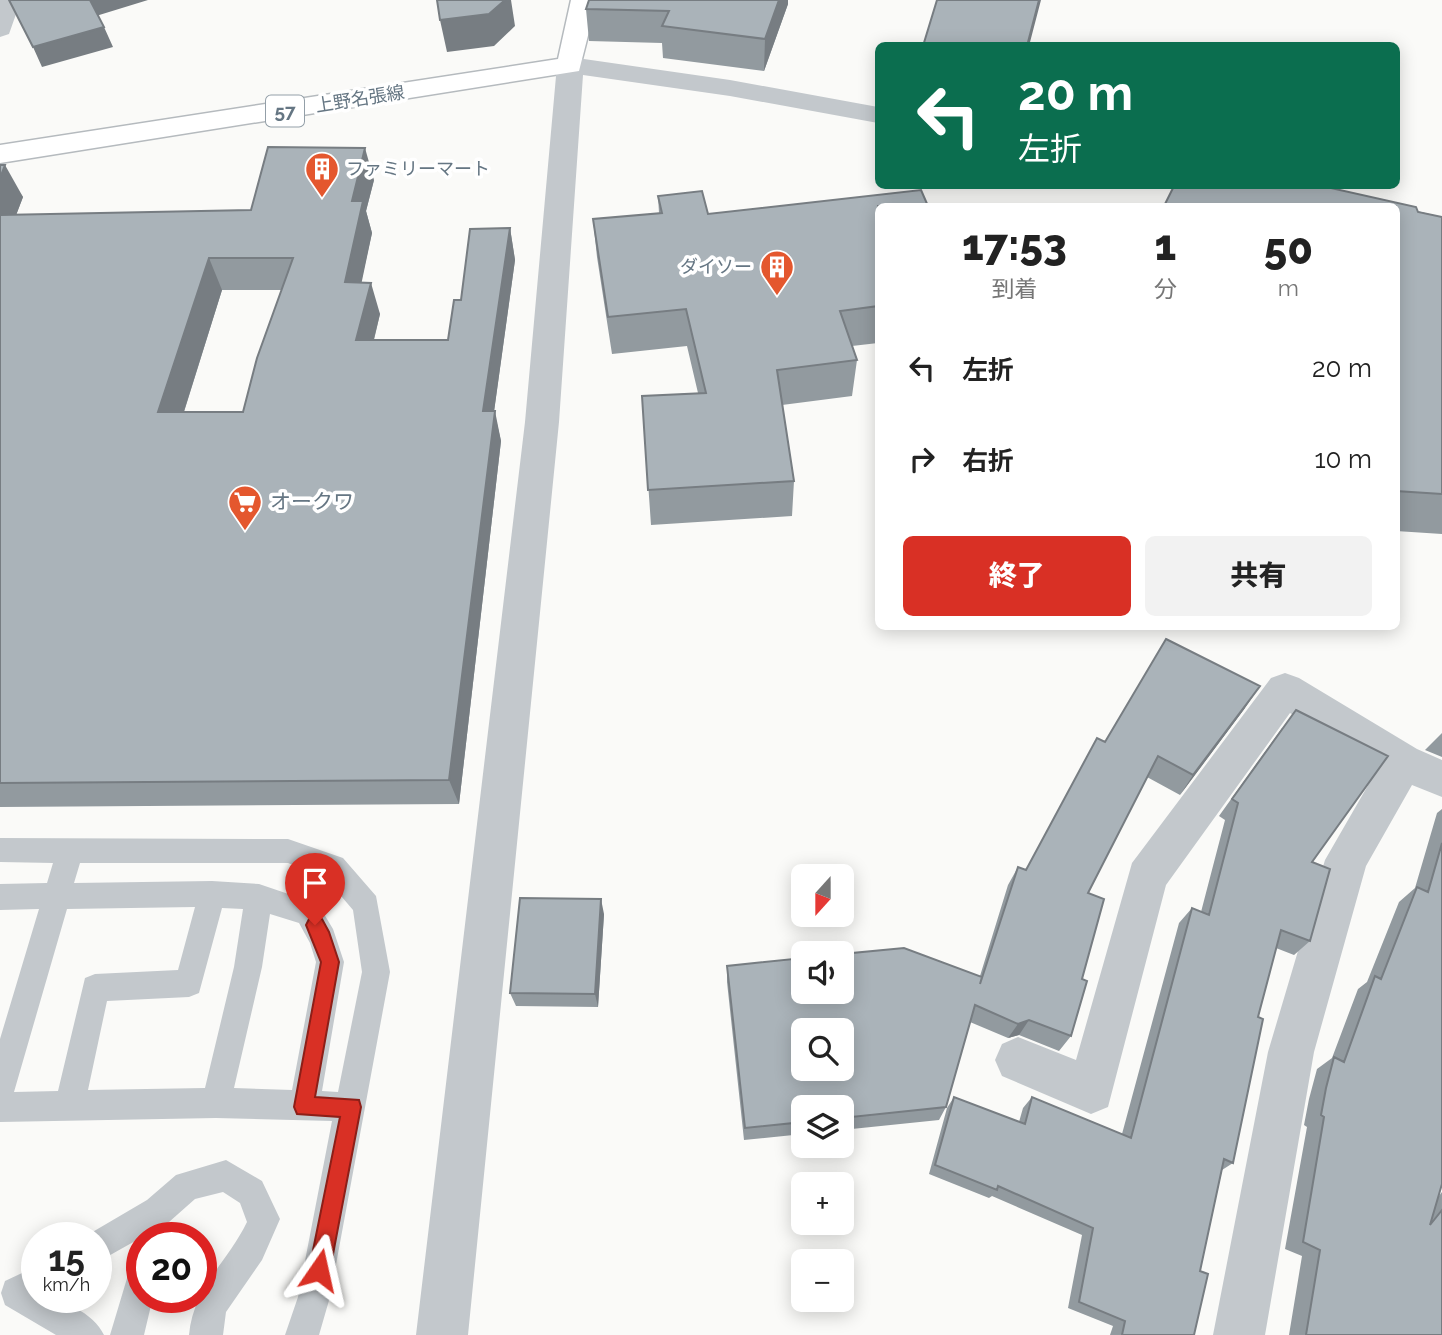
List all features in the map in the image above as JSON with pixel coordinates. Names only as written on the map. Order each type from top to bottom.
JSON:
[{"type":"main road","points":[[570,65],[584,0]]},
{"type":"main road","name":"上野名張線","points":[[0,154],[570,65]]},
{"type":"street","points":[[0,29],[8,0]]},
{"type":"street","points":[[442,1335],[542,422],[570,65],[730,88],[875,114]]},
{"type":"street","points":[[1017,1060],[1091,1090],[1147,877],[1285,690],[1403,762],[1442,779]]},
{"type":"street","points":[[1239,1335],[1291,1052],[1346,860],[1403,762]]},
{"type":"lane","points":[[0,850],[289,851],[332,867],[366,905],[376,972],[314,1297],[302,1335]]},
{"type":"lane","points":[[0,1089],[7,1036],[70,850]]},
{"type":"lane","points":[[70,1107],[95,988],[189,983],[212,894]]},
{"type":"lane","points":[[0,897],[212,894],[259,897],[308,913],[323,938],[330,962],[304,1107]]},
{"type":"lane","points":[[216,1103],[248,967],[259,897]]},
{"type":"lane","points":[[0,1107],[216,1103],[352,1107]]},
{"type":"lane","points":[[156,1222],[187,1186],[226,1176],[251,1192],[264,1219],[243,1260],[217,1290]]},
{"type":"lane","points":[[50,1313],[87,1335]]},
{"type":"lane","points":[[127,1335],[133,1313]]},
{"type":"lane","points":[[206,1335],[208,1313]]},
{"type":"building","points":[[9,0],[90,0],[104,27],[33,47]]},
{"type":"building","points":[[437,0],[505,0],[489,14],[440,20]]},
{"type":"building","points":[[589,0],[779,0],[765,39],[662,26],[669,11],[586,9]]},
{"type":"building","points":[[937,0],[1039,0],[1028,42],[924,42]]},
{"type":"building","name":"オークワ","points":[[268,147],[365,148],[352,201],[363,201],[345,282],[371,283],[356,340],[448,340],[454,300],[461,300],[470,229],[510,228],[483,411],[495,411],[449,780],[0,783],[0,215],[251,210]],"holes":[[[209,258],[293,258],[257,358],[243,412],[158,412]]]},
{"type":"building","points":[[0,165],[5,165],[0,178]]},
{"type":"building","points":[[1172,189],[1335,189],[1398,203],[1166,203]]},
{"type":"building","points":[[921,190],[927,203],[875,203],[875,306],[840,311],[857,360],[777,370],[794,481],[648,490],[642,396],[706,393],[686,309],[608,317],[593,219],[662,213],[658,196],[702,191],[708,214]]},
{"type":"building","points":[[1400,203],[1416,207],[1418,212],[1442,217],[1442,494],[1400,491]]},
{"type":"building","points":[[1166,639],[1260,686],[1193,775],[1158,756],[1088,893],[1104,899],[1082,979],[1087,981],[1071,1036],[1029,1020],[1018,1024],[975,1005],[946,1107],[854,1117],[854,1095],[791,1095],[791,1123],[745,1128],[727,966],[791,959],[791,1004],[854,1004],[854,953],[904,948],[982,977],[980,984],[1018,867],[1026,870],[1097,738],[1105,742]]},
{"type":"building","points":[[1296,710],[1388,756],[1312,862],[1330,869],[1310,941],[1281,930],[1258,1017],[1263,1019],[1233,1163],[1224,1159],[1200,1271],[1208,1274],[1194,1335],[1122,1335],[1125,1321],[1079,1302],[1093,1228],[998,1186],[997,1190],[935,1165],[954,1097],[1025,1124],[1032,1097],[1131,1138],[1192,908],[1209,915],[1238,803],[1232,799]]},
{"type":"building","points":[[1442,843],[1442,1184],[1430,1225],[1442,1210],[1442,1335],[1306,1335],[1320,1250],[1303,1242],[1324,1117],[1321,1115],[1334,1057],[1344,1062],[1375,976],[1381,979],[1417,887],[1428,892]]},
{"type":"building","points":[[520,898],[601,899],[595,994],[510,993]]},
{"type":"place","name":"ファミリーマート","points":[[322,199]]},
{"type":"place","name":"ダイソー","points":[[777,297]]},
{"type":"place","name":"オークワ","points":[[245,532]]},
{"type":"route","points":[[315,925],[323,938],[330,962],[304,1107],[352,1107],[319,1270]]}]
